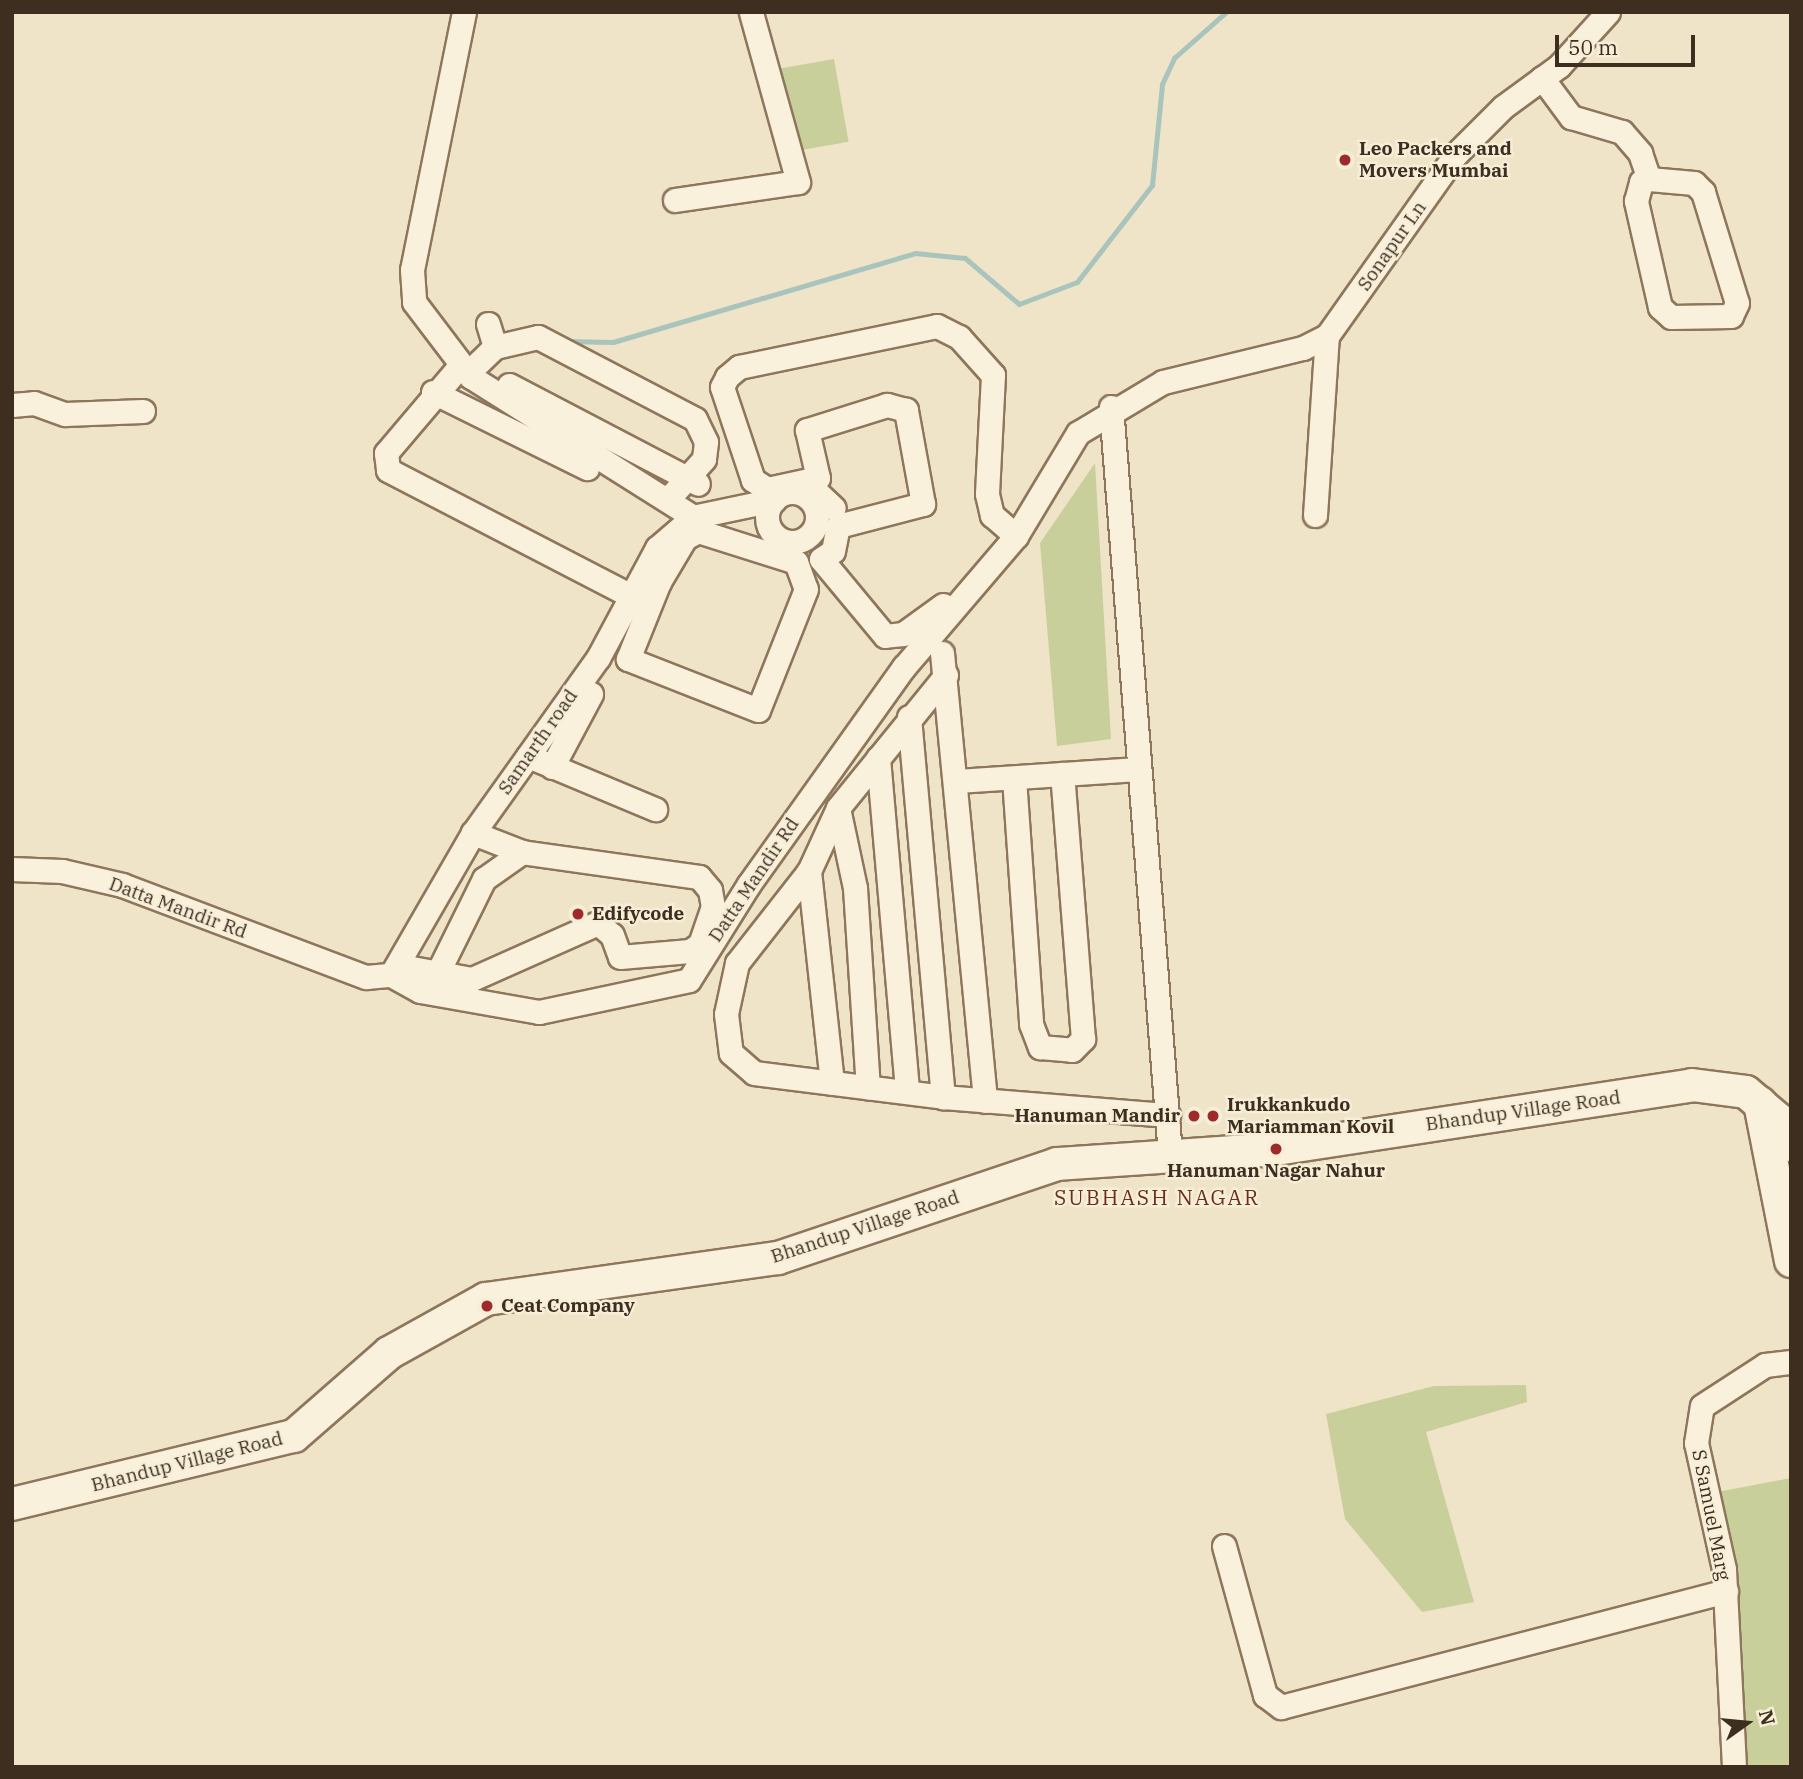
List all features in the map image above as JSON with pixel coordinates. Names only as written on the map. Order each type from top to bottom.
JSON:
[{"type":"street","points":[[464,12],[412,270],[414,302],[463,363],[669,498],[693,517],[769,496],[808,484],[818,478],[807,430],[887,405],[906,410],[923,504],[838,526],[834,547],[821,559],[884,636],[931,618],[1008,537],[992,515],[987,494],[993,374],[977,349],[937,326],[739,367],[727,377],[722,387],[753,480],[769,496],[768,523],[777,536],[800,541],[813,531],[817,515],[811,500],[797,492],[769,496]]},
{"type":"street","points":[[676,200],[798,182],[751,12]]},
{"type":"street","name":"Sonapur Ln","points":[[1327,336],[1455,154],[1542,78],[1608,12]]},
{"type":"street","points":[[1542,78],[1571,117],[1622,132],[1640,153],[1649,179]]},
{"type":"street","points":[[1649,179],[1694,183],[1708,200],[1737,303],[1731,316],[1671,317],[1660,307],[1636,201],[1641,183],[1649,179]]},
{"type":"street","points":[[488,324],[495,347]]},
{"type":"street","points":[[1315,515],[1327,336]]},
{"type":"street","name":"Datta Mandir Rd","points":[[12,869],[62,871],[122,885],[366,977],[396,971],[420,991],[539,1012],[688,980],[749,884],[904,667],[1008,537],[1079,433],[1111,407],[1163,382],[1303,348],[1327,336]]},
{"type":"street","points":[[645,586],[388,470],[386,453],[433,392],[463,363],[495,347],[538,337],[695,419],[706,442],[704,459],[692,481],[669,498]]},
{"type":"street","points":[[433,392],[595,452],[692,481]]},
{"type":"street","points":[[12,405],[34,403],[65,414],[143,411]]},
{"type":"street","points":[[1111,407],[1170,1155]]},
{"type":"street","points":[[808,484],[834,508]]},
{"type":"street","name":"Samarth road","points":[[396,971],[473,833],[528,756],[591,684],[645,586],[657,548],[693,517]]},
{"type":"street","points":[[698,531],[796,562],[806,589],[758,710],[628,659],[645,586],[685,538],[698,531]]},
{"type":"street","points":[[813,531],[834,547]]},
{"type":"street","points":[[985,1101],[944,664],[909,718],[838,808],[810,871],[737,963],[726,1014],[738,1065],[754,1073],[943,1097],[985,1101],[1168,1115]]},
{"type":"street","points":[[552,767],[591,684]]},
{"type":"street","points":[[909,718],[943,1097]]},
{"type":"street","points":[[528,756],[655,810]]},
{"type":"street","points":[[878,758],[907,1092]]},
{"type":"street","points":[[957,781],[1139,769]]},
{"type":"street","points":[[1014,778],[1031,1024],[1040,1047],[1072,1050],[1083,1039],[1062,774]]},
{"type":"street","points":[[838,808],[855,888],[868,1088]]},
{"type":"street","points":[[396,971],[480,977],[598,923],[612,935],[620,957],[690,951],[701,944],[713,907],[710,890],[699,877],[522,852],[473,833]]},
{"type":"street","points":[[438,972],[484,879],[522,852]]},
{"type":"street","points":[[810,871],[832,1083]]},
{"type":"street","name":"Bhandup Village Road","points":[[12,1504],[294,1436],[389,1353],[486,1299],[778,1258],[1057,1164],[1276,1149],[1692,1085],[1746,1092],[1779,1120],[1791,1145]]},
{"type":"street","points":[[1760,1103],[1791,1261]]},
{"type":"street","name":"S Samuel Marg","points":[[1734,1767],[1726,1591],[1696,1443],[1702,1406],[1765,1365],[1791,1362]]},
{"type":"street","points":[[1224,1546],[1265,1695],[1281,1706],[1726,1591]]},
{"type":"green space","points":[[834,59],[849,142],[785,153],[770,70]]},
{"type":"green space","points":[[1095,463],[1111,739],[1057,746],[1040,543]]},
{"type":"green space","points":[[1526,1385],[1527,1402],[1426,1432],[1474,1602],[1422,1612],[1345,1519],[1326,1414],[1434,1386]]},
{"type":"green space","points":[[1791,1478],[1791,1767],[1742,1767],[1712,1493]]},
{"type":"waterway","points":[[564,341],[613,342],[915,253],[965,258],[1019,304],[1077,282],[1152,185],[1162,84],[1174,58],[1226,12]]},
{"type":"place","name":"Leo Packers and Movers Mumbai","points":[[1345,160]]},
{"type":"place","name":"Edifycode","points":[[578,914]]},
{"type":"place","name":"Hanuman Mandir","points":[[1194,1116]]},
{"type":"place","name":"Irukkankudo Mariamman Kovil","points":[[1213,1116]]},
{"type":"place","name":"Hanuman Nagar Nahur","points":[[1276,1149]]},
{"type":"place","name":"Ceat Company","points":[[487,1306]]},
{"type":"district","name":"SUBHASH NAGAR","points":[[1157,1197]]}]
